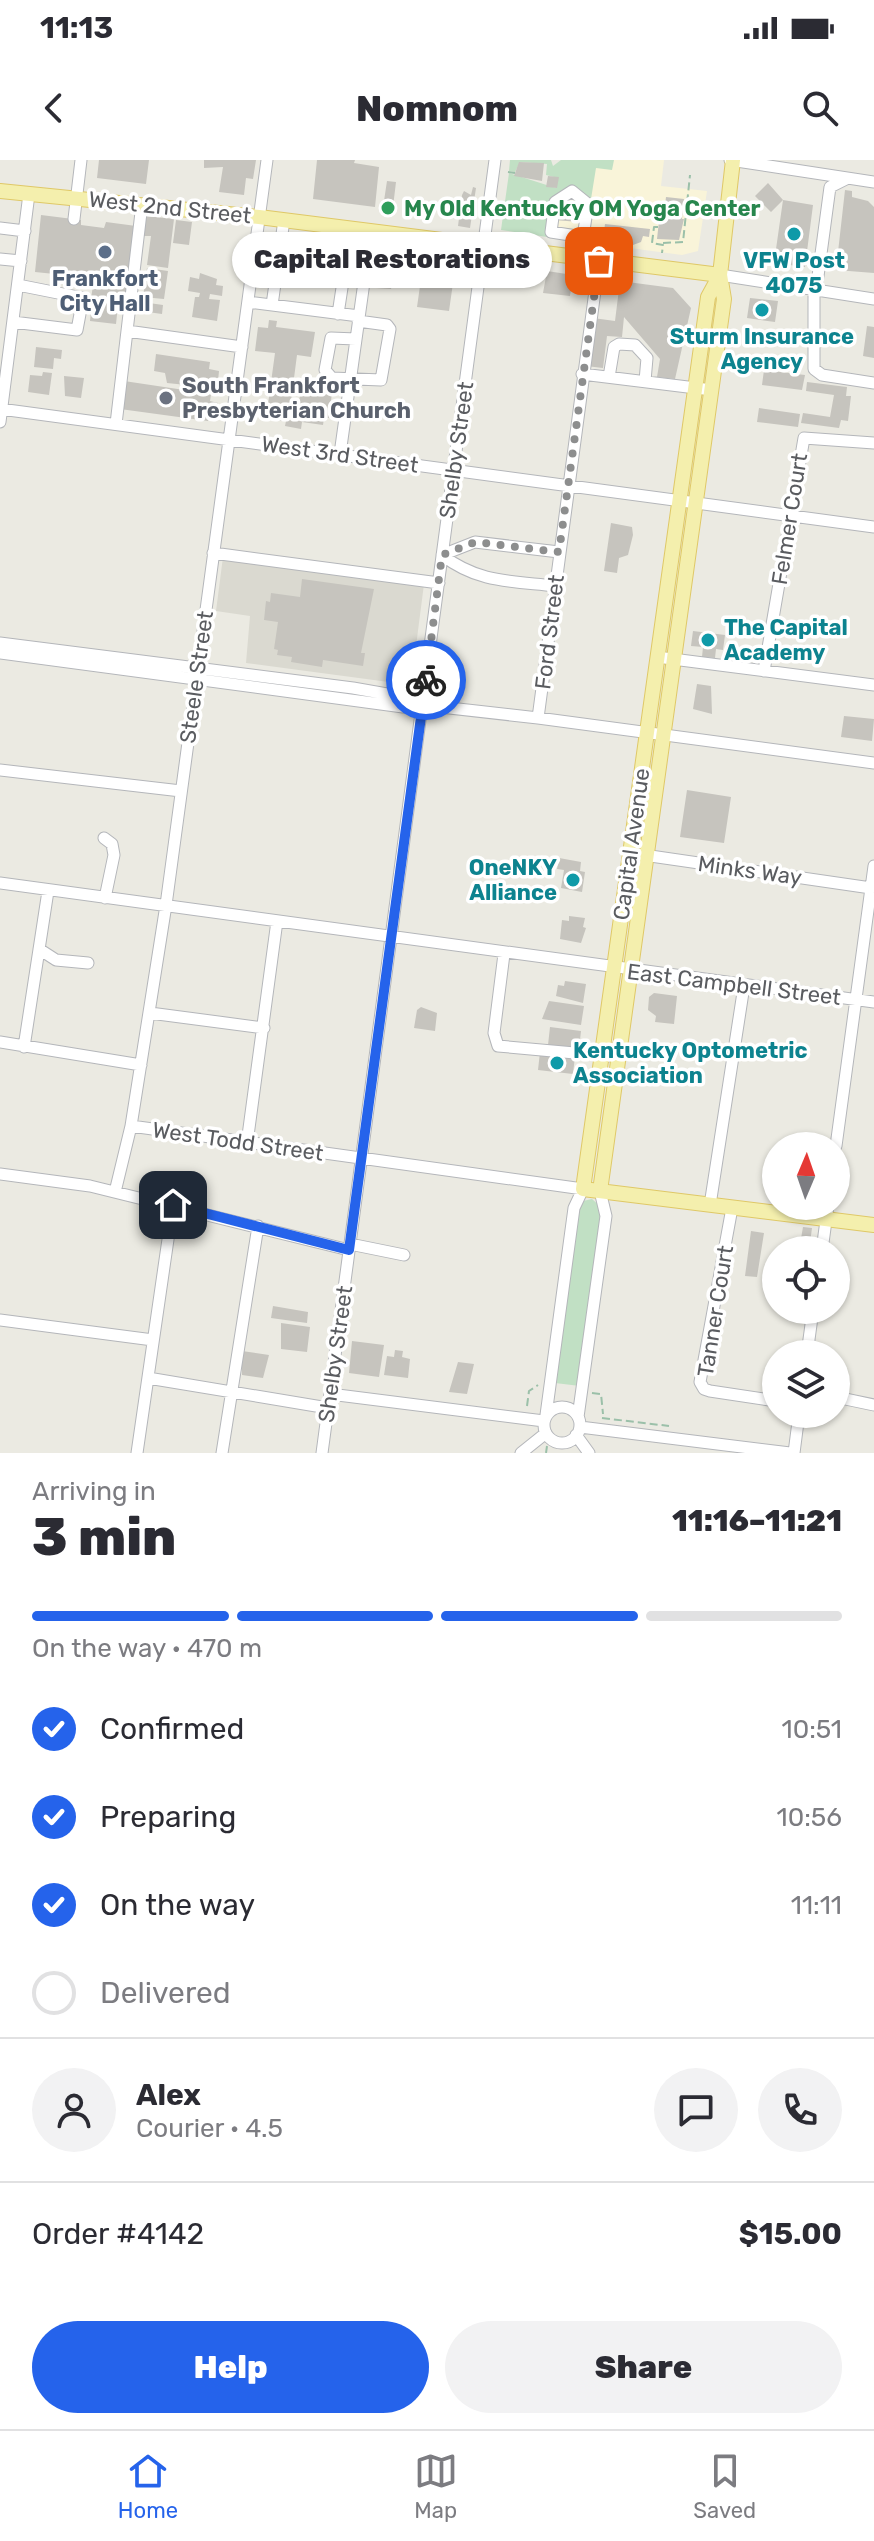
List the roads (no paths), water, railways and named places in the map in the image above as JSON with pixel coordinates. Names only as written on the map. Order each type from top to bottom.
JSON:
[{"type":"main road","name":"Capital Avenue","points":[[637,854],[663,735],[712,390],[724,299],[720,275],[732,160]]},
{"type":"main road","name":"West 2nd Street","points":[[0,191],[259,217],[483,248],[720,275]]},
{"type":"main road","name":"Capital Avenue","points":[[583,1189],[622,970],[637,854],[646,733],[708,297],[720,275]]},
{"type":"main road","name":"Capital Avenue","points":[[600,1191],[609,1056]]},
{"type":"main road","points":[[583,1189],[762,1209]]},
{"type":"main road","points":[[850,1218],[874,1225]]},
{"type":"street","points":[[74,219],[81,160]]},
{"type":"street","name":"Steele Street","points":[[115,1192],[131,1126],[166,905],[267,160]]},
{"type":"street","name":"Shelby Street","points":[[322,1453],[495,160]]},
{"type":"street","points":[[732,160],[874,182]]},
{"type":"street","points":[[846,178],[830,187],[815,291],[814,369],[822,375],[874,383]]},
{"type":"street","points":[[0,422],[29,194]]},
{"type":"street","points":[[116,424],[142,204]]},
{"type":"street","points":[[272,305],[284,220]]},
{"type":"street","points":[[0,228],[25,231]]},
{"type":"street","points":[[338,314],[351,229]]},
{"type":"street","points":[[340,454],[371,232]]},
{"type":"street","points":[[0,259],[21,261]]},
{"type":"street","name":"Ford Street","points":[[538,718],[599,261]]},
{"type":"street","points":[[720,275],[874,299]]},
{"type":"street","points":[[13,322],[79,328],[81,294],[18,285]]},
{"type":"street","points":[[248,302],[338,314],[387,325],[390,329],[383,379],[332,378],[325,370],[331,338],[356,339]]},
{"type":"street","points":[[127,331],[242,347]]},
{"type":"street","points":[[609,377],[614,347],[619,344],[635,345],[647,358],[645,381]]},
{"type":"street","points":[[582,374],[712,390]]},
{"type":"street","name":"West 3rd Street","points":[[1,409],[874,527]]},
{"type":"street","name":"Felmer Court","points":[[764,671],[804,438],[874,443]]},
{"type":"street","points":[[442,555],[475,542],[559,552]]},
{"type":"street","points":[[213,553],[439,583]]},
{"type":"street","points":[[442,555],[477,577],[555,586]]},
{"type":"street","points":[[0,643],[403,707],[423,705],[538,718],[874,763]]},
{"type":"street","points":[[0,653],[196,674]]},
{"type":"street","points":[[657,657],[874,685]]},
{"type":"street","points":[[0,770],[181,791]]},
{"type":"street","points":[[104,838],[112,844],[114,855],[105,898]]},
{"type":"street","name":"Minks Way","points":[[637,854],[871,888]]},
{"type":"street","points":[[838,1132],[874,866]]},
{"type":"street","name":"East Campbell Street","points":[[0,883],[874,1002]]},
{"type":"street","points":[[24,1047],[48,891]]},
{"type":"street","points":[[247,1143],[277,921]]},
{"type":"street","points":[[39,949],[56,960],[88,963]]},
{"type":"street","points":[[504,954],[494,1033],[498,1046],[609,1056]]},
{"type":"street","points":[[710,1205],[744,986]]},
{"type":"street","points":[[150,1013],[264,1028]]},
{"type":"street","points":[[0,1042],[141,1065]]},
{"type":"street","name":"West Todd Street","points":[[131,1126],[583,1189]]},
{"type":"street","points":[[0,1174],[68,1182],[350,1247],[404,1255]]},
{"type":"street","name":"Capital Avenue","points":[[545,1423],[574,1208],[583,1189]]},
{"type":"street","name":"Capital Avenue","points":[[578,1427],[606,1216],[600,1191]]},
{"type":"street","points":[[137,1453],[173,1205]]},
{"type":"street","name":"Tanner Court","points":[[732,1208],[700,1382],[704,1389],[710,1391],[762,1399]]},
{"type":"street","points":[[222,1453],[258,1226]]},
{"type":"street","points":[[0,1320],[153,1340]]},
{"type":"street","points":[[148,1378],[328,1408]]},
{"type":"street","points":[[330,1394],[528,1414],[545,1423],[563,1443],[578,1427]]},
{"type":"street","points":[[850,1400],[874,1405]]},
{"type":"street","points":[[521,1453],[555,1408],[566,1407],[589,1453]]},
{"type":"street","points":[[578,1427],[792,1453],[796,1428]]},
{"type":"place","name":"My Old Kentucky OM Yoga Center","points":[[388,208]]},
{"type":"place","name":"VFW Post 4075","points":[[794,234]]},
{"type":"place","name":"Frankfort City Hall","points":[[105,252]]},
{"type":"place","name":"Capital Restorations","points":[[599,261]]},
{"type":"place","name":"Sturm Insurance Agency","points":[[762,310]]},
{"type":"place","name":"South Frankfort Presbyterian Church","points":[[166,398]]},
{"type":"place","name":"The Capital Academy","points":[[708,640]]},
{"type":"place","name":"OneNKY Alliance","points":[[573,880]]},
{"type":"place","name":"Kentucky Optometric Association","points":[[557,1063]]}]
